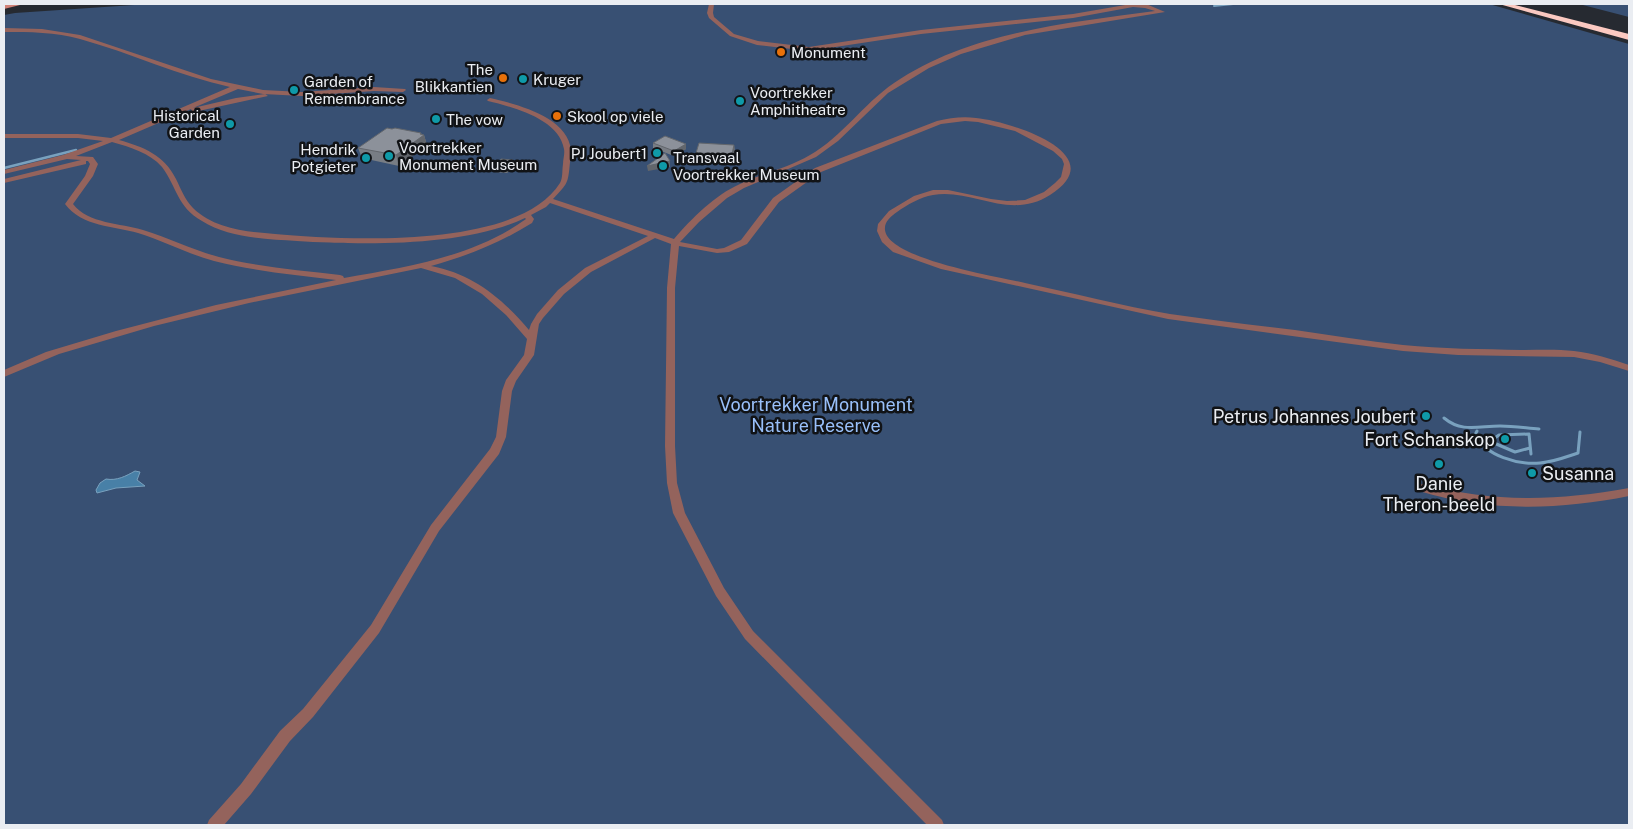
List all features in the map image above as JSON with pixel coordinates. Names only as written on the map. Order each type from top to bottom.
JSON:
[{"type":"highway","points":[[1503,4],[1629,35]]},
{"type":"highway","points":[[1519,4],[1629,35]]},
{"type":"main road","points":[[4,7],[21,4]]},
{"type":"street","points":[[710,4],[712,18],[732,35],[757,43],[809,49],[905,34],[1073,16],[1133,5],[1149,6],[1162,12],[1032,32],[974,47],[936,62],[891,88],[831,144],[814,156],[735,189],[675,242],[671,288],[670,446],[672,483],[679,512],[688,535],[720,592],[749,634],[937,825]]},
{"type":"street","points":[[4,30],[42,31],[80,38],[169,68],[236,87],[263,92],[291,94]]},
{"type":"street","points":[[4,172],[69,157],[115,141],[236,87]]},
{"type":"street","points":[[164,119],[236,100],[291,94],[380,89],[403,90]]},
{"type":"street","points":[[4,136],[90,138],[115,141],[150,153],[161,161],[173,178],[188,207],[198,216],[221,228],[329,240],[430,238],[482,230],[526,214],[551,201],[561,189],[566,179],[569,155],[565,139],[556,129],[537,116],[518,107],[490,100]]},
{"type":"street","points":[[551,201],[675,242],[717,251],[733,249],[744,242],[776,200],[818,170],[939,122],[957,119],[980,120],[1024,133],[1054,148],[1063,155],[1068,163],[1069,167],[1066,175],[1040,199],[1024,203],[996,202],[951,191],[933,191],[918,196],[896,208],[882,222],[880,231],[890,246],[916,258],[956,271],[1193,320],[1403,348],[1458,352],[1574,354],[1601,359],[1629,368]]},
{"type":"street","points":[[94,148],[129,145]]},
{"type":"street","points":[[69,157],[90,159],[94,164],[89,176],[70,204],[72,210],[83,216],[139,231],[199,254],[276,270],[351,280]]},
{"type":"street","points":[[4,181],[49,172],[90,159]]},
{"type":"street","points":[[4,374],[54,352],[231,304],[420,266],[490,244],[529,221],[530,218],[526,214]]},
{"type":"street","points":[[214,825],[246,788],[285,736],[308,713],[375,629],[435,528],[490,460],[501,437],[507,391],[511,380],[529,355],[535,324],[540,316],[555,298],[579,277],[619,253],[656,235]]},
{"type":"street","points":[[420,266],[444,270],[478,286],[504,306],[532,339]]},
{"type":"street","points":[[1422,488],[1475,499],[1543,503],[1596,499],[1629,492]]},
{"type":"green space","name":"Voortrekker Monument Nature Reserve","points":[[149,4],[1489,4],[1629,44],[1629,825],[4,825],[4,15]]},
{"type":"green space","points":[[1579,4],[1629,4],[1629,17]]},
{"type":"shaded area","points":[[135,471],[140,472],[137,480],[145,486],[116,488],[97,493],[96,490],[100,483],[106,479],[118,479]]},
{"type":"building","points":[[387,128],[424,135],[396,155],[358,148]]},
{"type":"building","points":[[665,136],[686,144],[674,151],[653,143]]},
{"type":"building","points":[[699,143],[734,145],[732,154],[696,153]]},
{"type":"building","points":[[665,153],[670,161],[647,166]]},
{"type":"building","points":[[501,159],[513,160],[511,163],[513,163],[506,170],[494,169],[496,167],[493,167]]},
{"type":"waterway","points":[[1214,6],[1233,4]]},
{"type":"waterway","points":[[4,168],[76,150]]},
{"type":"waterway","points":[[1444,418],[1457,426],[1471,428],[1505,426],[1539,429]]},
{"type":"waterway","points":[[1477,431],[1475,435],[1480,442],[1495,454],[1513,461],[1531,463],[1550,462],[1578,453],[1580,432]]},
{"type":"waterway","points":[[1530,448],[1515,452],[1494,443],[1492,440],[1499,435],[1529,434],[1531,454]]},
{"type":"place","name":"Monument","points":[[781,52]]},
{"type":"place","name":"The Blikkantien","points":[[503,78]]},
{"type":"place","name":"Kruger","points":[[523,79]]},
{"type":"place","name":"Garden of Remembrance","points":[[294,90]]},
{"type":"place","name":"Voortrekker Amphitheatre","points":[[740,101]]},
{"type":"place","name":"Skool op viele","points":[[557,116]]},
{"type":"place","name":"The vow","points":[[436,119]]},
{"type":"place","name":"Historical Garden","points":[[230,124]]},
{"type":"place","name":"PJ Joubert1","points":[[657,153]]},
{"type":"place","name":"Voortrekker Monument Museum","points":[[389,156]]},
{"type":"place","name":"Hendrik Potgieter","points":[[366,158]]},
{"type":"place","name":"Transvaal Voortrekker Museum","points":[[663,166]]},
{"type":"place","name":"Petrus Johannes Joubert","points":[[1426,416]]},
{"type":"place","name":"Fort Schanskop","points":[[1505,439]]},
{"type":"place","name":"Danie Theron-beeld","points":[[1439,464]]},
{"type":"place","name":"Susanna","points":[[1532,473]]}]
